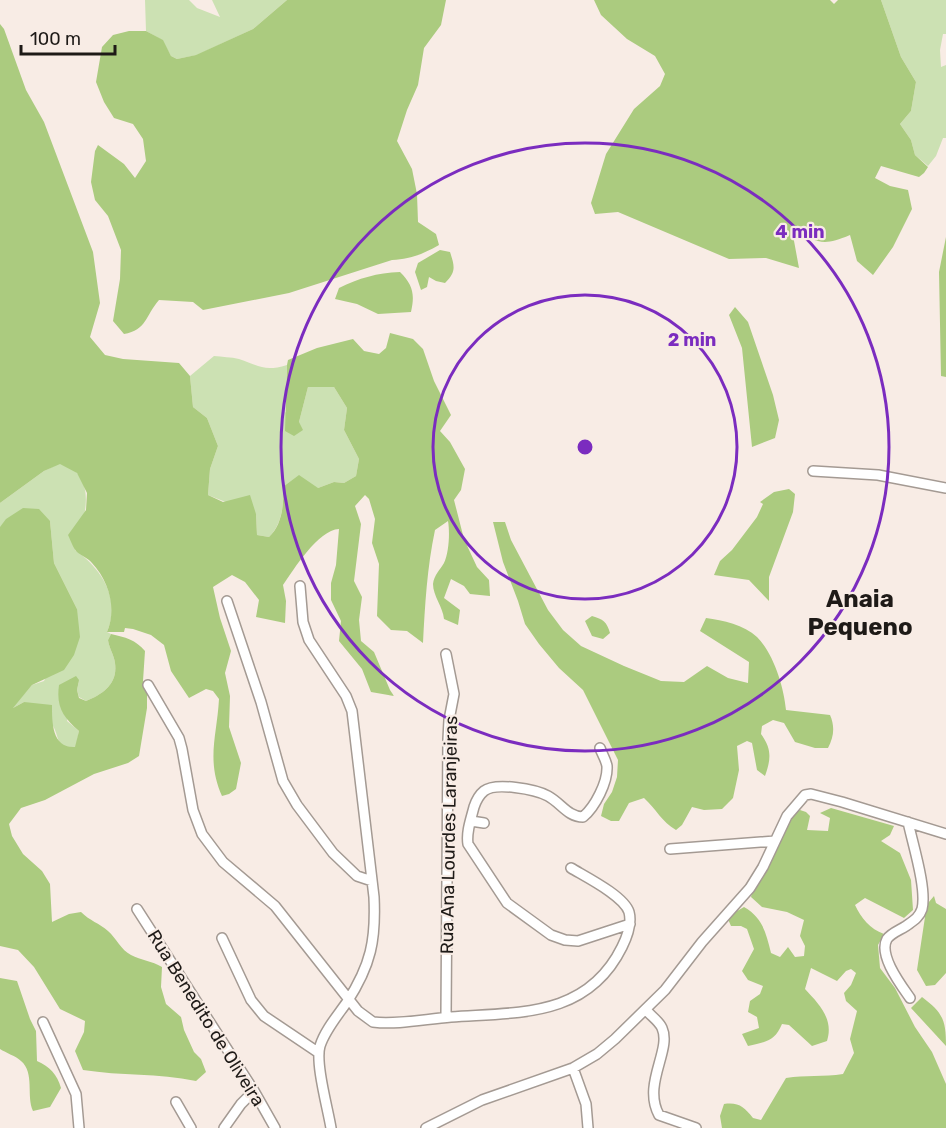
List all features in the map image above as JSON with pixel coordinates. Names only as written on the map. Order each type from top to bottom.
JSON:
[{"type":"street","points":[[813,471],[878,475],[946,488]]},
{"type":"street","points":[[300,586],[305,630],[309,640],[346,696],[352,711],[375,924],[374,944],[366,967],[350,999],[322,1042],[319,1053],[331,1128]]},
{"type":"street","points":[[226,601],[261,702],[283,781],[297,805],[333,853],[357,876],[372,881]]},
{"type":"street","name":"Rua Ana Lourdes Laranjeiras","points":[[446,654],[454,694],[448,739],[446,1017]]},
{"type":"street","points":[[148,685],[182,749],[193,810],[202,834],[223,862],[275,906],[363,1016],[373,1022],[528,1010],[552,1006],[582,993],[604,977],[621,949],[630,924],[629,912],[625,905],[608,891],[571,868]]},
{"type":"street","points":[[600,748],[606,760],[606,774],[595,803],[583,817],[571,814],[560,803],[545,794],[504,786],[490,788],[483,791],[477,799],[467,837],[468,844],[507,903],[543,930],[558,938],[578,941],[630,924]]},
{"type":"street","points":[[426,1128],[482,1100],[573,1068],[615,1040],[646,1010],[750,888],[793,807],[805,795],[811,794],[946,834]]},
{"type":"street","points":[[471,822],[484,824]]},
{"type":"street","points":[[908,822],[923,894],[922,906],[917,918],[889,936],[885,950],[896,976],[910,998]]},
{"type":"street","points":[[670,849],[775,841]]},
{"type":"street","name":"Rua Benedito de Oliveira","points":[[137,909],[254,1091],[275,1128]]},
{"type":"street","points":[[222,938],[257,1009],[319,1053]]},
{"type":"street","points":[[646,1010],[661,1025],[664,1035],[654,1087],[653,1100],[656,1109],[659,1115],[696,1128]]},
{"type":"street","points":[[43,1022],[76,1094],[79,1128]]},
{"type":"street","points":[[573,1068],[586,1104],[588,1128]]},
{"type":"street","points":[[224,1128],[241,1104],[254,1091]]},
{"type":"street","points":[[176,1102],[191,1128]]},
{"type":"green space","points":[[145,0],[189,0],[197,8],[220,17],[212,0],[287,0],[253,29],[197,55],[177,59],[171,56],[162,40],[146,31]]},
{"type":"green space","points":[[287,0],[446,0],[441,25],[424,48],[418,85],[397,141],[412,169],[417,194],[418,222],[436,234],[439,245],[417,256],[392,260],[289,293],[203,310],[193,302],[159,300],[141,326],[124,334],[113,321],[120,279],[121,250],[108,216],[95,200],[91,182],[95,151],[98,145],[124,164],[135,178],[146,161],[143,139],[133,124],[114,118],[96,82],[102,47],[113,35],[129,31],[146,31],[163,40],[171,56],[177,59],[196,55],[253,29]]},
{"type":"green space","points":[[594,0],[830,0],[834,4],[838,0],[881,0],[901,57],[916,82],[911,111],[900,124],[911,140],[915,155],[928,167],[919,177],[881,166],[875,178],[890,186],[908,190],[912,209],[893,247],[873,275],[857,261],[850,235],[826,242],[808,238],[792,230],[799,268],[766,258],[729,259],[618,212],[595,214],[591,203],[606,154],[634,109],[660,86],[665,74],[655,56],[627,39],[601,15]]},
{"type":"green space","points":[[881,0],[946,0],[946,34],[943,34],[940,50],[941,67],[946,65],[946,138],[943,138],[936,156],[928,166],[915,155],[911,140],[900,124],[911,111],[916,82],[901,57]]},
{"type":"green space","points":[[0,24],[4,29],[26,90],[44,122],[93,252],[100,303],[90,337],[105,355],[123,359],[179,363],[190,376],[193,407],[207,418],[218,446],[210,469],[208,495],[223,502],[250,495],[256,514],[257,535],[269,537],[277,527],[281,514],[283,487],[299,475],[318,488],[334,482],[344,483],[356,476],[359,459],[344,430],[347,408],[334,387],[308,387],[299,422],[303,430],[294,436],[285,431],[288,360],[317,348],[353,339],[364,351],[379,354],[386,348],[390,333],[413,339],[423,349],[434,381],[451,415],[440,431],[450,442],[465,469],[461,490],[454,500],[464,539],[477,567],[489,580],[490,596],[470,594],[464,586],[451,579],[444,598],[460,610],[458,625],[444,619],[433,584],[447,554],[448,521],[435,530],[432,544],[423,643],[407,631],[391,630],[377,616],[379,564],[372,543],[375,519],[369,499],[365,495],[355,506],[361,524],[354,581],[362,597],[359,620],[361,641],[374,652],[394,696],[371,692],[362,669],[339,641],[341,621],[331,600],[331,583],[336,565],[339,529],[331,531],[315,543],[283,585],[286,601],[285,623],[256,617],[259,600],[245,582],[232,575],[213,587],[231,651],[225,673],[230,696],[229,727],[241,763],[236,789],[229,794],[222,796],[214,771],[213,759],[219,699],[213,691],[206,689],[189,698],[171,671],[164,645],[151,635],[125,628],[124,632],[107,632],[111,605],[107,587],[98,570],[76,550],[68,535],[86,510],[87,493],[77,473],[60,464],[44,471],[0,503]]},
{"type":"green space","points":[[946,237],[946,377],[941,376],[939,272]]},
{"type":"green space","points":[[440,250],[450,252],[454,266],[453,272],[445,283],[429,277],[427,287],[421,290],[415,272],[418,263]]},
{"type":"green space","points":[[400,272],[412,290],[411,312],[378,314],[357,304],[335,299],[339,288],[354,281]]},
{"type":"green space","points":[[735,307],[748,322],[773,395],[779,420],[775,438],[752,447],[742,348],[729,315]]},
{"type":"green space","points":[[214,356],[239,359],[267,368],[287,365],[285,412],[299,422],[308,387],[334,387],[347,408],[344,430],[359,459],[356,476],[344,483],[334,482],[318,488],[283,487],[281,514],[277,526],[269,537],[257,535],[256,514],[208,495],[210,469],[218,446],[207,418],[193,407],[190,376]]},
{"type":"green space","points":[[60,463],[77,473],[85,490],[85,511],[75,550],[101,576],[112,608],[107,632],[111,634],[108,640],[115,663],[114,677],[108,687],[86,701],[79,697],[77,690],[79,680],[67,721],[79,731],[76,747],[64,746],[48,720],[24,702],[11,709],[32,685],[44,681],[77,609],[54,563],[50,521],[0,527],[0,503],[44,471]]},
{"type":"green space","points":[[789,489],[795,494],[793,512],[769,577],[769,601],[749,580],[714,575],[720,561],[732,550],[757,517],[763,504],[760,502],[774,492]]},
{"type":"green space","points":[[23,508],[39,509],[50,521],[54,563],[77,609],[80,637],[74,655],[64,670],[32,685],[13,708],[24,702],[52,705],[53,726],[58,739],[67,746],[75,747],[79,731],[62,711],[58,693],[59,685],[76,676],[79,680],[77,690],[79,698],[86,701],[108,687],[115,670],[108,640],[111,634],[138,644],[145,651],[143,681],[147,693],[147,708],[139,756],[128,763],[94,774],[45,800],[21,808],[9,824],[12,836],[23,854],[42,871],[50,884],[52,922],[69,914],[81,912],[108,931],[127,953],[162,967],[161,987],[166,1004],[181,1017],[194,1052],[201,1059],[206,1072],[196,1081],[83,1070],[75,1051],[84,1032],[85,1021],[60,1009],[34,967],[18,950],[0,946],[0,527],[6,519]]},
{"type":"green space","points":[[493,522],[505,522],[511,540],[548,610],[563,630],[581,646],[661,681],[684,682],[707,666],[728,678],[748,683],[749,662],[700,631],[706,618],[740,626],[757,637],[768,652],[780,682],[786,710],[830,715],[833,732],[828,748],[815,748],[795,742],[784,723],[773,720],[762,726],[761,734],[767,744],[769,754],[765,776],[757,770],[752,743],[747,741],[737,746],[739,770],[733,798],[722,809],[704,810],[692,807],[682,825],[676,830],[644,798],[629,803],[619,821],[611,821],[601,816],[617,777],[618,760],[583,690],[559,668],[525,624],[503,562]]},
{"type":"green space","points":[[592,616],[602,620],[607,626],[610,633],[603,639],[592,636],[585,621]]},
{"type":"green space","points":[[831,808],[894,826],[890,835],[881,841],[900,853],[911,880],[913,910],[904,918],[865,898],[855,905],[866,923],[884,934],[878,945],[880,968],[895,988],[915,1027],[932,1052],[946,1084],[946,1128],[722,1128],[720,1116],[724,1104],[744,1108],[753,1118],[761,1120],[786,1078],[843,1074],[854,1053],[850,1039],[857,1011],[846,1001],[844,993],[851,985],[856,973],[851,969],[837,981],[811,968],[805,989],[820,1006],[827,1019],[829,1033],[827,1041],[812,1046],[789,1025],[782,1024],[769,1040],[748,1046],[742,1034],[759,1028],[757,1017],[748,1012],[750,1001],[760,994],[763,986],[748,980],[742,971],[754,949],[747,929],[741,926],[731,926],[727,917],[744,907],[760,921],[771,953],[780,957],[788,947],[795,957],[804,956],[805,946],[800,936],[804,920],[787,912],[762,907],[751,897],[754,885],[787,819],[800,810],[810,816],[807,830],[828,831],[830,818],[820,813]]},
{"type":"green space","points":[[934,896],[936,903],[946,909],[946,973],[935,985],[926,986],[917,970],[925,917],[923,909]]},
{"type":"green space","points":[[0,978],[17,981],[36,1031],[37,1061],[52,1072],[61,1088],[50,1107],[33,1111],[28,1072],[25,1066],[19,1059],[0,1049]]},
{"type":"green space","points":[[922,997],[935,1008],[942,1018],[946,1046],[911,1008]]},
{"type":"district","name":"Anaia Pequeno","points":[[860,613]]}]
